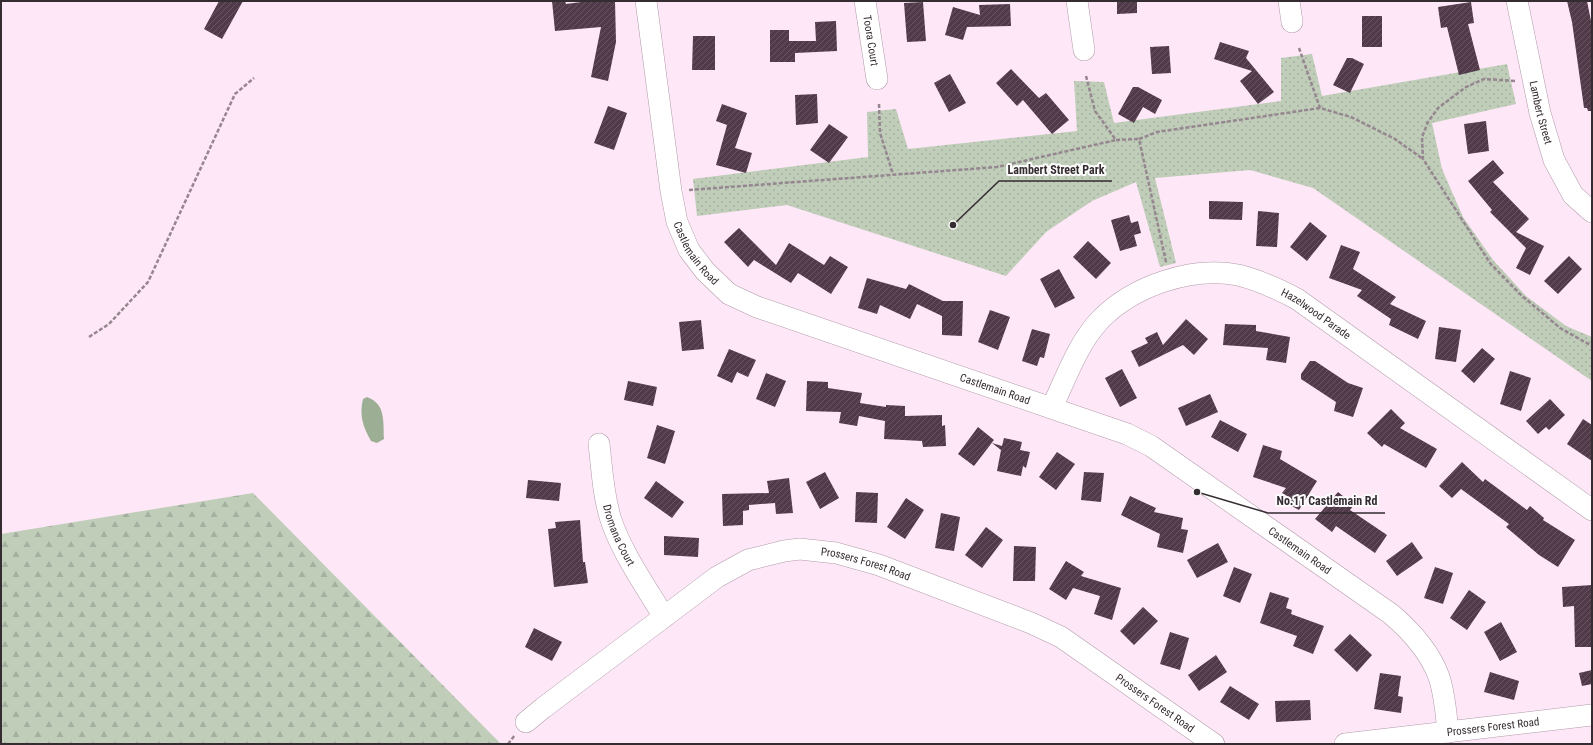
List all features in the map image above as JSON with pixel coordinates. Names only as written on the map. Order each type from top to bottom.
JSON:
[{"type":"street","name":"Castlemain Road","points":[[646,1],[671,191],[677,222],[689,250],[705,271],[729,294],[757,308],[1127,434],[1151,446],[1391,614],[1419,641],[1439,678],[1448,732]]},
{"type":"street","name":"Toora Court","points":[[865,1],[877,80]]},
{"type":"street","points":[[1077,1],[1084,50]]},
{"type":"street","points":[[1289,1],[1292,22]]},
{"type":"street","name":"Lambert Street","points":[[1518,1],[1540,113],[1554,160],[1574,195],[1592,212]]},
{"type":"street","name":"Hazelwood Parade","points":[[1052,408],[1084,343],[1100,320],[1122,302],[1170,278],[1203,274],[1237,275],[1270,286],[1297,299],[1592,510]]},
{"type":"street","name":"Dromana Court","points":[[599,444],[607,507],[617,534],[664,617]]},
{"type":"street","name":"Prossers Forest Road","points":[[526,722],[664,617],[732,568],[748,560],[766,554],[800,549],[858,558],[908,574],[1031,623],[1061,637],[1214,744]]},
{"type":"street","name":"Prossers Forest Road","points":[[1346,744],[1592,715]]},
{"type":"path","points":[[1299,48],[1320,108]]},
{"type":"path","points":[[1086,76],[1095,111],[1116,140]]},
{"type":"path","points":[[88,337],[109,324],[148,282],[235,94],[254,78]]},
{"type":"path","points":[[1423,159],[1422,137],[1428,122],[1438,108],[1466,87],[1484,79],[1520,81]]},
{"type":"path","points":[[879,104],[880,133],[893,174]]},
{"type":"path","points":[[683,190],[739,188],[893,174],[996,168],[1116,140],[1139,139],[1157,132],[1320,108],[1352,117],[1395,139],[1423,159],[1490,263],[1521,295],[1560,328],[1592,346]]},
{"type":"path","points":[[1139,139],[1168,270]]},
{"type":"green space","points":[[1312,54],[1322,96],[1507,64],[1516,104],[1432,123],[1442,169],[1463,217],[1493,260],[1526,296],[1566,326],[1592,337],[1592,381],[1313,188],[1250,170],[1155,178],[1176,263],[1160,267],[1136,182],[1092,201],[1046,232],[1006,276],[787,205],[697,216],[693,179],[868,157],[867,112],[896,109],[908,149],[1077,131],[1074,81],[1104,82],[1114,123],[1281,101],[1281,58]]},
{"type":"green space","points":[[253,493],[501,744],[1,744],[1,534]]},
{"type":"shaded area","points":[[367,397],[378,404],[382,414],[384,439],[377,443],[371,441],[362,421],[361,410],[363,399]]},
{"type":"building","points":[[219,1],[243,1],[222,39],[204,29]]},
{"type":"building","points":[[552,1],[565,1],[566,4],[589,1],[615,1],[616,42],[608,81],[591,77],[601,27],[555,31]]},
{"type":"building","points":[[1117,1],[1137,1],[1137,13],[1117,14]]},
{"type":"building","points":[[1567,1],[1587,1],[1592,26],[1592,111],[1588,111],[1587,108],[1584,108],[1572,22]]},
{"type":"building","points":[[923,2],[926,41],[907,42],[904,3]]},
{"type":"building","points":[[1471,2],[1474,23],[1468,24],[1480,70],[1459,75],[1447,27],[1441,28],[1438,7]]},
{"type":"building","points":[[1010,4],[1011,26],[967,27],[963,40],[945,35],[953,7],[980,15],[979,5]]},
{"type":"building","points":[[1362,16],[1382,16],[1382,47],[1362,47]]},
{"type":"building","points":[[836,21],[837,51],[795,53],[795,62],[770,62],[770,30],[789,30],[789,41],[816,41],[815,22]]},
{"type":"building","points":[[693,36],[715,36],[715,70],[692,70]]},
{"type":"building","points":[[1220,42],[1249,51],[1246,58],[1274,92],[1258,104],[1240,81],[1252,71],[1214,59]]},
{"type":"building","points":[[1169,46],[1171,73],[1152,74],[1150,47]]},
{"type":"building","points":[[1347,58],[1352,58],[1364,64],[1350,93],[1333,85]]},
{"type":"building","points":[[1011,69],[1039,98],[1046,93],[1069,120],[1052,134],[1023,100],[1017,106],[996,83]]},
{"type":"building","points":[[950,74],[966,103],[949,112],[934,83]]},
{"type":"building","points":[[1133,87],[1138,87],[1162,100],[1155,114],[1143,107],[1134,123],[1118,114]]},
{"type":"building","points":[[817,94],[818,123],[796,125],[795,95]]},
{"type":"building","points":[[722,104],[747,113],[735,148],[752,153],[746,173],[716,165],[727,125],[716,121]]},
{"type":"building","points":[[608,106],[627,113],[614,150],[594,143]]},
{"type":"building","points":[[1486,121],[1489,151],[1468,154],[1464,124]]},
{"type":"building","points":[[829,124],[848,137],[829,163],[810,150]]},
{"type":"building","points":[[1493,160],[1504,173],[1493,182],[1529,219],[1516,232],[1544,246],[1530,275],[1516,268],[1526,248],[1490,212],[1492,210],[1468,181]]},
{"type":"building","points":[[1209,201],[1243,202],[1242,220],[1209,219]]},
{"type":"building","points":[[1258,211],[1279,213],[1277,247],[1256,246]]},
{"type":"building","points":[[1129,215],[1131,223],[1138,221],[1141,233],[1134,235],[1137,246],[1120,251],[1111,220]]},
{"type":"building","points":[[1310,222],[1327,236],[1307,261],[1290,247]]},
{"type":"building","points":[[739,228],[776,265],[789,243],[824,265],[830,256],[848,267],[831,294],[798,273],[791,283],[754,260],[748,267],[724,242]]},
{"type":"building","points":[[1088,241],[1111,263],[1096,279],[1073,257]]},
{"type":"building","points":[[1341,245],[1360,252],[1353,269],[1396,297],[1390,304],[1426,321],[1418,339],[1389,325],[1391,319],[1357,296],[1362,290],[1329,278]]},
{"type":"building","points":[[1569,256],[1582,269],[1558,294],[1544,281]]},
{"type":"building","points":[[1059,269],[1075,298],[1055,308],[1040,279]]},
{"type":"building","points":[[867,278],[906,289],[909,284],[943,301],[963,301],[962,336],[942,335],[942,316],[917,304],[910,319],[880,305],[877,314],[858,308]]},
{"type":"building","points":[[990,310],[1010,317],[998,350],[978,342]]},
{"type":"building","points":[[1186,319],[1208,339],[1194,355],[1183,345],[1139,367],[1131,351],[1148,343],[1145,338],[1157,332],[1163,345]]},
{"type":"building","points":[[701,320],[704,349],[682,351],[679,322]]},
{"type":"building","points":[[1225,324],[1256,325],[1256,331],[1290,337],[1286,363],[1266,360],[1268,348],[1223,345]]},
{"type":"building","points":[[1439,327],[1461,330],[1456,362],[1435,359]]},
{"type":"building","points":[[1032,329],[1050,334],[1044,358],[1040,357],[1037,366],[1022,361]]},
{"type":"building","points":[[1482,348],[1495,359],[1474,383],[1461,371]]},
{"type":"building","points":[[729,349],[756,360],[748,377],[737,372],[732,383],[717,376]]},
{"type":"building","points":[[1310,361],[1315,361],[1348,383],[1363,388],[1353,417],[1334,411],[1336,402],[1301,379],[1301,374]]},
{"type":"building","points":[[1122,369],[1137,398],[1120,407],[1105,378]]},
{"type":"building","points":[[1510,371],[1531,378],[1521,411],[1500,404]]},
{"type":"building","points":[[766,373],[786,381],[775,407],[756,399]]},
{"type":"building","points":[[628,381],[657,387],[653,406],[624,400]]},
{"type":"building","points":[[807,381],[828,382],[828,388],[862,393],[860,403],[886,407],[886,405],[905,406],[905,416],[942,415],[942,426],[945,425],[946,446],[923,447],[922,441],[884,439],[885,421],[859,416],[857,426],[839,423],[841,412],[806,411]]},
{"type":"building","points":[[1210,394],[1218,412],[1186,426],[1178,408]]},
{"type":"building","points":[[1550,399],[1565,415],[1549,430],[1546,427],[1538,434],[1526,421]]},
{"type":"building","points":[[1391,409],[1405,423],[1400,428],[1437,449],[1426,468],[1384,444],[1382,447],[1367,433]]},
{"type":"building","points":[[1583,419],[1592,425],[1592,461],[1567,444]]},
{"type":"building","points":[[1220,420],[1247,434],[1238,452],[1211,437]]},
{"type":"building","points":[[657,425],[675,431],[665,464],[647,458]]},
{"type":"building","points":[[978,427],[994,440],[974,466],[958,454]]},
{"type":"building","points":[[1004,438],[1022,442],[1020,450],[1030,452],[1026,468],[1023,466],[1021,476],[997,471],[1001,450],[992,443],[1002,446]]},
{"type":"building","points":[[1263,445],[1282,451],[1280,459],[1317,481],[1299,510],[1288,504],[1292,499],[1282,493],[1286,488],[1253,477]]},
{"type":"building","points":[[1057,452],[1075,464],[1056,490],[1039,477]]},
{"type":"building","points":[[1462,462],[1483,482],[1485,479],[1527,510],[1530,506],[1544,518],[1543,520],[1575,540],[1558,567],[1539,555],[1506,527],[1509,524],[1461,489],[1452,498],[1439,486]]},
{"type":"building","points":[[825,472],[839,498],[820,509],[806,482]]},
{"type":"building","points":[[1084,472],[1104,473],[1101,502],[1081,500]]},
{"type":"building","points":[[789,478],[793,513],[776,514],[775,503],[749,505],[749,510],[743,511],[743,525],[723,526],[722,494],[769,493],[767,481]]},
{"type":"building","points":[[528,480],[561,483],[559,501],[526,498]]},
{"type":"building","points":[[656,481],[684,502],[672,518],[644,498]]},
{"type":"building","points":[[856,492],[878,493],[877,523],[855,522]]},
{"type":"building","points":[[1338,492],[1354,505],[1350,510],[1387,535],[1375,553],[1336,526],[1332,532],[1315,519]]},
{"type":"building","points":[[1130,496],[1156,508],[1154,512],[1183,518],[1181,529],[1188,530],[1183,553],[1157,547],[1160,534],[1121,515]]},
{"type":"building","points":[[906,498],[924,510],[905,539],[887,527]]},
{"type":"building","points":[[941,513],[960,517],[954,551],[935,548]]},
{"type":"building","points":[[580,520],[583,562],[585,562],[588,583],[554,587],[548,529],[556,528],[555,522]]},
{"type":"building","points":[[986,527],[1003,540],[982,568],[965,555]]},
{"type":"building","points":[[664,536],[699,538],[698,557],[664,555]]},
{"type":"building","points":[[1412,542],[1423,558],[1397,576],[1386,561]]},
{"type":"building","points":[[1218,543],[1228,562],[1197,578],[1187,560]]},
{"type":"building","points":[[1014,546],[1036,547],[1035,581],[1013,581]]},
{"type":"building","points":[[1066,561],[1084,572],[1081,576],[1121,588],[1112,620],[1094,614],[1100,596],[1073,588],[1066,600],[1049,589]]},
{"type":"building","points":[[1234,567],[1252,574],[1240,603],[1223,596]]},
{"type":"building","points":[[1435,567],[1453,573],[1443,604],[1424,598]]},
{"type":"building","points":[[1592,585],[1592,647],[1575,647],[1574,606],[1563,607],[1562,587]]},
{"type":"building","points":[[1469,590],[1486,602],[1467,630],[1450,618]]},
{"type":"building","points":[[1270,592],[1289,598],[1286,608],[1292,610],[1291,614],[1324,626],[1313,654],[1293,646],[1297,636],[1260,623]]},
{"type":"building","points":[[1143,607],[1158,621],[1134,645],[1120,631]]},
{"type":"building","points":[[1501,622],[1517,652],[1500,661],[1484,632]]},
{"type":"building","points":[[534,628],[562,642],[552,661],[525,647]]},
{"type":"building","points":[[1170,632],[1189,638],[1180,670],[1160,664]]},
{"type":"building","points":[[1350,634],[1372,655],[1357,672],[1334,650]]},
{"type":"building","points":[[1216,655],[1227,672],[1199,691],[1188,675]]},
{"type":"building","points":[[1592,670],[1592,684],[1582,686],[1579,673]]},
{"type":"building","points":[[1490,672],[1519,681],[1514,700],[1484,692]]},
{"type":"building","points":[[1380,673],[1401,676],[1398,696],[1403,697],[1401,713],[1374,709]]},
{"type":"building","points":[[1230,686],[1259,704],[1249,720],[1220,702]]},
{"type":"building","points":[[1310,700],[1311,720],[1276,722],[1275,701]]},
{"type":"place","name":"Lambert Street Park","points":[[953,225]]},
{"type":"place","name":"No.11 Castlemain Rd","points":[[1197,492]]}]
